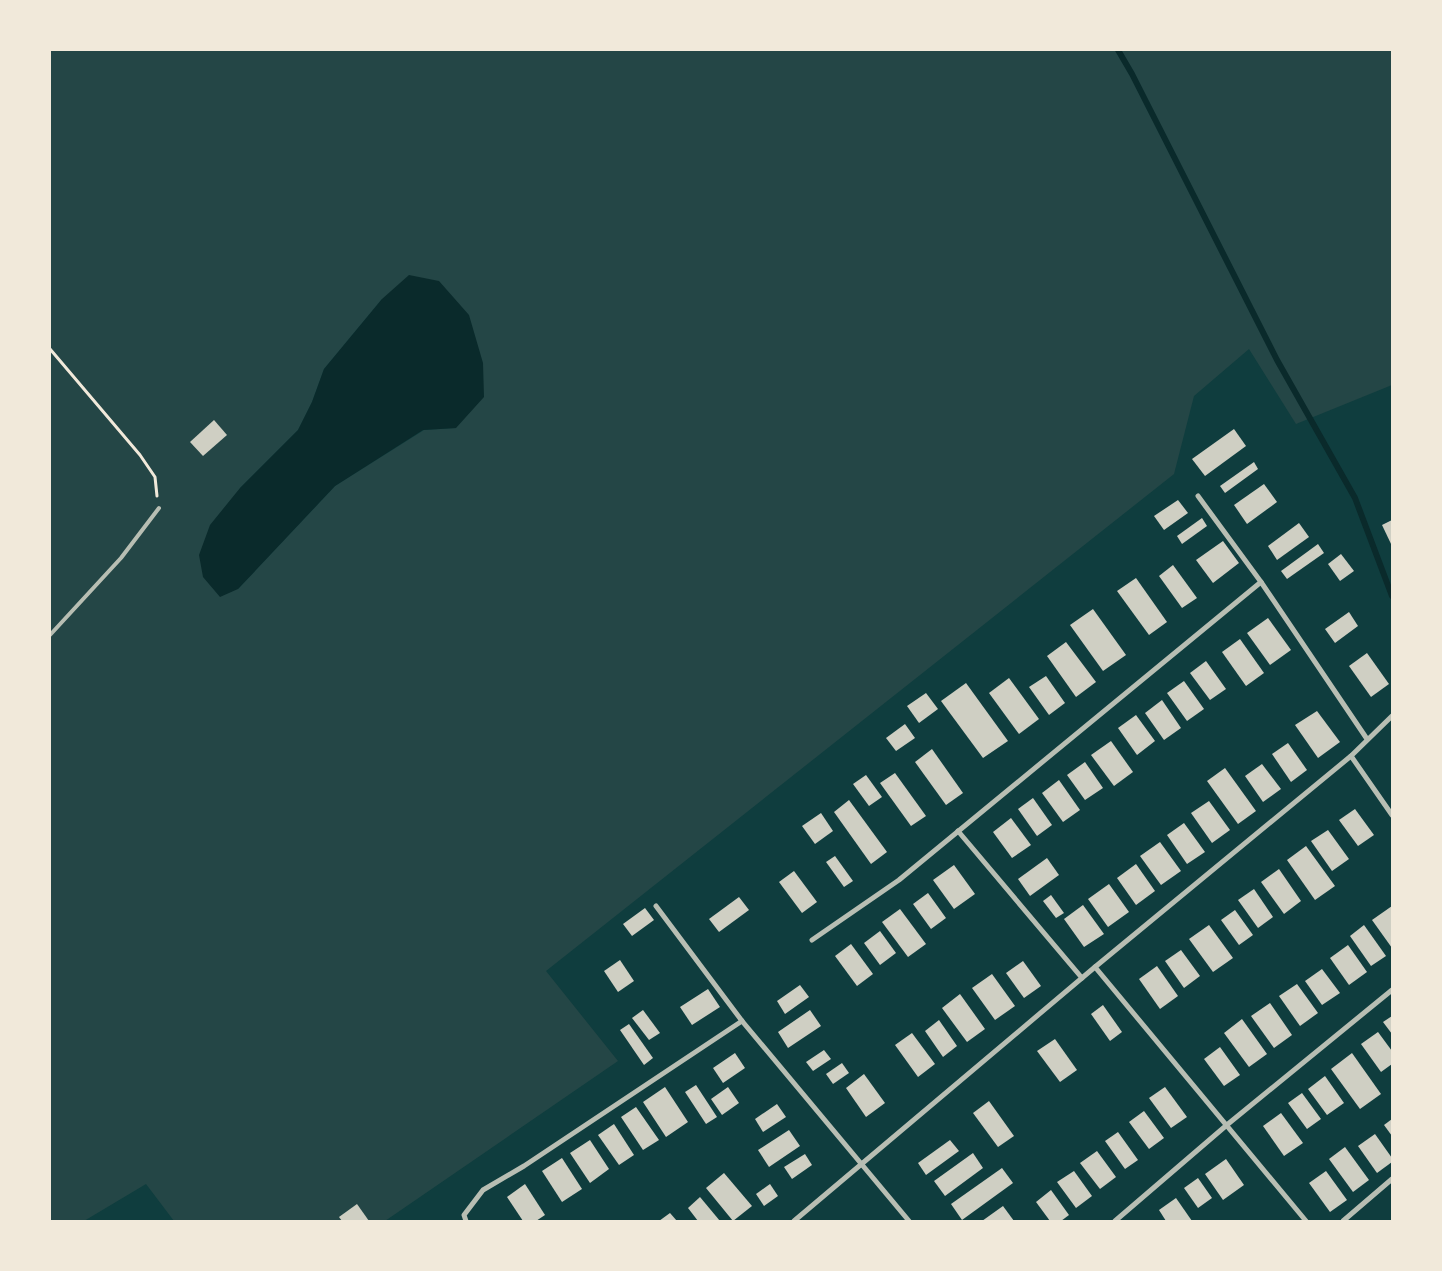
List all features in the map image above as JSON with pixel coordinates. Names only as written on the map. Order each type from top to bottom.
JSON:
[{"type":"street","points":[[1198,496],[1261,582],[1366,739]]},
{"type":"street","points":[[812,940],[899,880],[1261,582]]},
{"type":"street","points":[[794,1221],[1095,967],[1351,756],[1366,739],[1392,716]]},
{"type":"street","points":[[1351,756],[1392,815]]},
{"type":"street","points":[[958,831],[1082,978]]},
{"type":"street","points":[[656,906],[742,1021],[909,1221]]},
{"type":"street","points":[[1095,967],[1228,1124],[1306,1221]]},
{"type":"street","points":[[1115,1221],[1228,1124],[1392,990]]},
{"type":"street","points":[[465,1218],[482,1190],[524,1166],[742,1021]]},
{"type":"street","points":[[1343,1221],[1392,1179]]},
{"type":"lane","points":[[50,635],[121,558],[159,508]]},
{"type":"path","points":[[50,350],[140,455],[155,477],[159,508]]},
{"type":"shaded area","points":[[50,50],[1392,50],[1392,385],[1296,424],[1249,349],[1194,396],[1174,474],[546,971],[618,1061],[385,1221],[174,1221],[146,1184],[84,1221],[50,1221]],"holes":[[[382,299],[456,428],[424,430],[335,486],[238,589],[240,488],[298,430],[312,402],[324,369]]]},
{"type":"shaded area","points":[[409,275],[439,281],[469,315],[483,363],[484,397],[456,428],[423,430],[335,486],[238,589],[220,597],[203,577],[199,555],[210,525],[240,488],[298,430],[312,402],[324,369],[382,299]]},
{"type":"building","points":[[214,420],[227,435],[203,456],[190,442]]},
{"type":"building","points":[[1234,429],[1246,446],[1205,476],[1192,459]]},
{"type":"building","points":[[1254,462],[1258,469],[1225,493],[1220,486]]},
{"type":"building","points":[[1264,484],[1277,502],[1247,524],[1234,505]]},
{"type":"building","points":[[1178,500],[1188,513],[1164,530],[1154,516]]},
{"type":"building","points":[[1202,518],[1207,526],[1182,544],[1177,536]]},
{"type":"building","points":[[1392,520],[1392,546],[1382,525]]},
{"type":"building","points":[[1299,523],[1309,537],[1277,560],[1268,546]]},
{"type":"building","points":[[1223,541],[1239,563],[1213,583],[1196,560]]},
{"type":"building","points":[[1318,544],[1324,553],[1287,579],[1281,571]]},
{"type":"building","points":[[1341,554],[1354,571],[1340,581],[1328,564]]},
{"type":"building","points":[[1173,565],[1197,598],[1182,608],[1159,576]]},
{"type":"building","points":[[1136,578],[1167,622],[1149,635],[1117,591]]},
{"type":"building","points":[[1093,609],[1126,655],[1103,671],[1070,625]]},
{"type":"building","points":[[1349,612],[1358,626],[1335,643],[1325,629]]},
{"type":"building","points":[[1268,618],[1291,650],[1270,665],[1247,633]]},
{"type":"building","points":[[1240,639],[1264,673],[1246,686],[1222,652]]},
{"type":"building","points":[[1066,642],[1096,682],[1076,697],[1047,656]]},
{"type":"building","points":[[1367,653],[1389,684],[1371,697],[1349,666]]},
{"type":"building","points":[[1206,661],[1226,689],[1210,700],[1190,673]]},
{"type":"building","points":[[1046,676],[1065,703],[1049,715],[1029,687]]},
{"type":"building","points":[[1009,678],[1039,719],[1019,734],[989,693]]},
{"type":"building","points":[[1184,681],[1204,709],[1187,721],[1167,693]]},
{"type":"building","points":[[966,683],[1008,741],[983,758],[941,701]]},
{"type":"building","points":[[926,693],[938,709],[919,723],[907,706]]},
{"type":"building","points":[[1162,700],[1181,728],[1164,740],[1145,713]]},
{"type":"building","points":[[1317,711],[1340,742],[1318,758],[1295,725]]},
{"type":"building","points":[[1136,715],[1155,741],[1137,755],[1118,728]]},
{"type":"building","points":[[905,724],[915,738],[896,751],[886,738]]},
{"type":"building","points":[[1111,741],[1133,772],[1114,786],[1091,755]]},
{"type":"building","points":[[1288,743],[1307,770],[1291,782],[1272,754]]},
{"type":"building","points":[[932,749],[963,793],[946,805],[915,762]]},
{"type":"building","points":[[1085,762],[1103,788],[1085,800],[1067,775]]},
{"type":"building","points":[[1262,764],[1281,789],[1263,802],[1245,776]]},
{"type":"building","points":[[1225,768],[1256,811],[1238,824],[1207,781]]},
{"type":"building","points":[[895,773],[926,816],[911,826],[880,783]]},
{"type":"building","points":[[866,775],[882,797],[869,806],[853,784]]},
{"type":"building","points":[[1059,780],[1080,810],[1063,822],[1042,793]]},
{"type":"building","points":[[1033,798],[1052,825],[1037,836],[1018,809]]},
{"type":"building","points":[[849,800],[887,852],[871,864],[834,812]]},
{"type":"building","points":[[1209,801],[1230,830],[1212,843],[1191,813]]},
{"type":"building","points":[[1355,809],[1374,835],[1358,846],[1339,820]]},
{"type":"building","points":[[821,813],[833,831],[815,844],[802,826]]},
{"type":"building","points":[[1011,818],[1031,845],[1012,858],[993,832]]},
{"type":"building","points":[[1184,823],[1205,852],[1187,864],[1167,835]]},
{"type":"building","points":[[1328,830],[1349,859],[1332,871],[1311,841]]},
{"type":"building","points":[[1160,842],[1181,871],[1161,885],[1140,856]]},
{"type":"building","points":[[1306,846],[1335,886],[1315,900],[1287,860]]},
{"type":"building","points":[[835,856],[853,881],[844,887],[826,862]]},
{"type":"building","points":[[1047,858],[1059,875],[1030,896],[1018,879]]},
{"type":"building","points":[[1136,864],[1155,891],[1136,905],[1117,878]]},
{"type":"building","points":[[954,865],[975,894],[954,909],[933,880]]},
{"type":"building","points":[[1279,869],[1301,901],[1284,914],[1261,882]]},
{"type":"building","points":[[794,871],[817,902],[802,913],[779,882]]},
{"type":"building","points":[[1109,884],[1129,912],[1108,927],[1088,899]]},
{"type":"building","points":[[1254,889],[1273,917],[1258,928],[1238,900]]},
{"type":"building","points":[[928,893],[946,918],[931,929],[913,904]]},
{"type":"building","points":[[1051,895],[1064,913],[1056,918],[1043,901]]},
{"type":"building","points":[[739,897],[749,910],[719,932],[709,919]]},
{"type":"building","points":[[1083,905],[1104,934],[1084,947],[1064,919]]},
{"type":"building","points":[[1392,906],[1392,948],[1372,920]]},
{"type":"building","points":[[645,908],[654,920],[632,936],[623,924]]},
{"type":"building","points":[[900,909],[926,944],[908,957],[882,922]]},
{"type":"building","points":[[1235,910],[1253,935],[1239,945],[1221,920]]},
{"type":"building","points":[[1209,925],[1233,958],[1213,972],[1189,939]]},
{"type":"building","points":[[1364,925],[1386,956],[1371,966],[1350,936]]},
{"type":"building","points":[[880,931],[896,953],[880,965],[864,943]]},
{"type":"building","points":[[851,944],[873,974],[857,986],[835,956]]},
{"type":"building","points":[[1348,945],[1367,972],[1349,985],[1330,958]]},
{"type":"building","points":[[1181,950],[1200,976],[1184,988],[1165,961]]},
{"type":"building","points":[[620,960],[634,981],[618,992],[604,971]]},
{"type":"building","points":[[1023,961],[1041,986],[1024,998],[1006,973]]},
{"type":"building","points":[[1157,966],[1178,996],[1160,1009],[1139,979]]},
{"type":"building","points":[[1322,969],[1340,993],[1322,1005],[1305,981]]},
{"type":"building","points":[[992,974],[1015,1006],[995,1020],[972,988]]},
{"type":"building","points":[[1297,984],[1318,1013],[1300,1026],[1279,996]]},
{"type":"building","points":[[800,985],[809,997],[785,1014],[777,1001]]},
{"type":"building","points":[[708,989],[720,1007],[692,1025],[680,1007]]},
{"type":"building","points":[[960,994],[985,1029],[967,1042],[942,1008]]},
{"type":"building","points":[[1270,1003],[1292,1035],[1274,1048],[1251,1016]]},
{"type":"building","points":[[1103,1005],[1122,1032],[1110,1041],[1091,1014]]},
{"type":"building","points":[[643,1010],[660,1033],[649,1040],[632,1018]]},
{"type":"building","points":[[810,1010],[821,1026],[788,1048],[778,1032]]},
{"type":"building","points":[[1392,1016],[1392,1034],[1383,1022]]},
{"type":"building","points":[[1242,1019],[1267,1054],[1249,1067],[1224,1033]]},
{"type":"building","points":[[939,1020],[957,1046],[943,1057],[925,1031]]},
{"type":"building","points":[[629,1024],[653,1058],[644,1065],[620,1030]]},
{"type":"building","points":[[1378,1032],[1392,1051],[1392,1064],[1381,1072],[1361,1044]]},
{"type":"building","points":[[912,1033],[935,1064],[918,1077],[895,1045]]},
{"type":"building","points":[[1055,1039],[1077,1070],[1060,1082],[1037,1051]]},
{"type":"building","points":[[1220,1047],[1240,1075],[1224,1086],[1204,1059]]},
{"type":"building","points":[[824,1050],[831,1059],[813,1071],[806,1062]]},
{"type":"building","points":[[735,1053],[745,1068],[723,1083],[713,1068]]},
{"type":"building","points":[[1352,1053],[1381,1094],[1360,1109],[1331,1069]]},
{"type":"building","points":[[842,1063],[849,1073],[833,1084],[826,1074]]},
{"type":"building","points":[[864,1074],[885,1103],[866,1117],[846,1088]]},
{"type":"building","points":[[1325,1076],[1344,1103],[1327,1115],[1308,1089]]},
{"type":"building","points":[[696,1085],[717,1117],[706,1124],[685,1092]]},
{"type":"building","points":[[665,1087],[688,1122],[666,1137],[643,1102]]},
{"type":"building","points":[[728,1087],[739,1103],[722,1115],[711,1099]]},
{"type":"building","points":[[1165,1087],[1187,1117],[1171,1128],[1149,1098]]},
{"type":"building","points":[[1302,1093],[1321,1119],[1307,1129],[1288,1103]]},
{"type":"building","points":[[989,1101],[1014,1136],[998,1147],[973,1113]]},
{"type":"building","points":[[777,1104],[786,1117],[763,1132],[755,1119]]},
{"type":"building","points":[[636,1107],[659,1140],[643,1150],[621,1117]]},
{"type":"building","points":[[1144,1111],[1164,1138],[1149,1149],[1129,1122]]},
{"type":"building","points":[[1281,1113],[1303,1143],[1284,1156],[1263,1126]]},
{"type":"building","points":[[1392,1119],[1392,1136],[1384,1125]]},
{"type":"building","points":[[614,1124],[634,1155],[619,1165],[598,1135]]},
{"type":"building","points":[[789,1130],[800,1146],[769,1167],[758,1150]]},
{"type":"building","points":[[1118,1132],[1138,1160],[1125,1169],[1105,1141]]},
{"type":"building","points":[[1375,1134],[1392,1158],[1392,1162],[1377,1173],[1358,1146]]},
{"type":"building","points":[[590,1140],[609,1169],[590,1183],[570,1153]]},
{"type":"building","points":[[950,1140],[959,1151],[926,1175],[918,1163]]},
{"type":"building","points":[[1345,1147],[1369,1180],[1353,1192],[1329,1159]]},
{"type":"building","points":[[1097,1151],[1116,1177],[1100,1189],[1080,1163]]},
{"type":"building","points":[[973,1153],[983,1168],[945,1196],[934,1181]]},
{"type":"building","points":[[805,1154],[812,1165],[792,1179],[784,1167]]},
{"type":"building","points":[[562,1158],[582,1189],[562,1202],[542,1171]]},
{"type":"building","points":[[1226,1159],[1244,1185],[1223,1200],[1205,1174]]},
{"type":"building","points":[[1002,1168],[1013,1183],[962,1220],[951,1204]]},
{"type":"building","points":[[1074,1171],[1092,1196],[1076,1208],[1057,1182]]},
{"type":"building","points":[[1326,1171],[1347,1200],[1330,1212],[1309,1183]]},
{"type":"building","points":[[724,1173],[752,1206],[733,1221],[706,1188]]},
{"type":"building","points":[[1198,1178],[1212,1198],[1198,1208],[1184,1188]]},
{"type":"building","points":[[525,1184],[545,1215],[536,1221],[523,1221],[507,1197]]},
{"type":"building","points":[[770,1184],[778,1196],[764,1206],[756,1194]]},
{"type":"building","points":[[1051,1190],[1069,1215],[1061,1221],[1050,1221],[1036,1202]]},
{"type":"building","points":[[700,1197],[720,1221],[698,1221],[688,1208]]},
{"type":"building","points":[[1176,1198],[1192,1221],[1166,1221],[1159,1210]]},
{"type":"building","points":[[357,1204],[369,1221],[342,1221],[339,1217]]},
{"type":"building","points":[[1003,1206],[1014,1221],[982,1221]]},
{"type":"building","points":[[670,1213],[677,1221],[659,1221]]},
{"type":"waterway","points":[[1118,50],[1132,74],[1277,360],[1355,498],[1392,596]]}]
